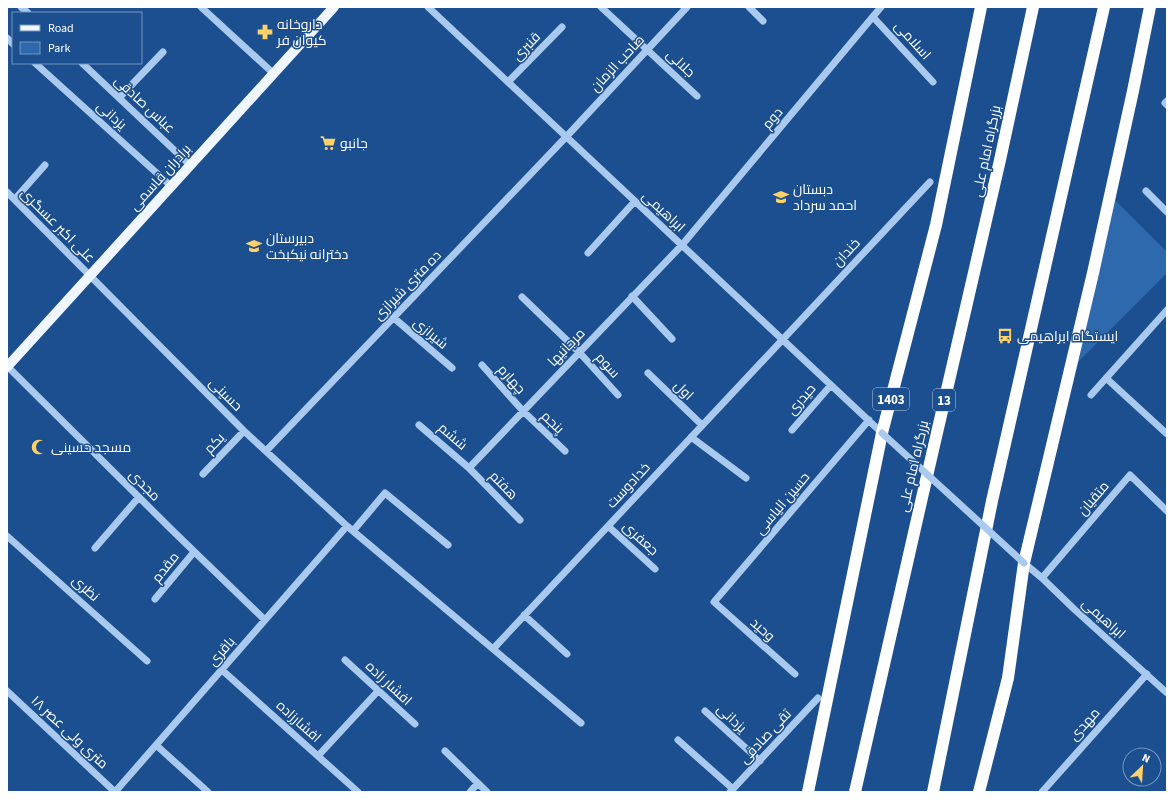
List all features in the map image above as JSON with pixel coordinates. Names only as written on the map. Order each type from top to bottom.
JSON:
[{"type":"highway","name":"1403","points":[[808,792],[882,433],[936,226],[981,7]]},
{"type":"highway","name":"بزرگراه امام علی","points":[[855,792],[920,502],[998,168],[1032,7]]},
{"type":"highway","points":[[933,792],[992,501],[1104,7]]},
{"type":"highway","points":[[979,792],[1008,678],[1024,563],[1094,265],[1150,7]]},
{"type":"main road","name":"برادران قاسمی","points":[[7,367],[334,7]]},
{"type":"street","points":[[201,7],[274,74]]},
{"type":"street","name":"ابراهیمی","points":[[428,7],[882,433],[1042,578],[1074,609],[1147,674],[1165,688]]},
{"type":"street","name":"جلالی","points":[[601,7],[697,96]]},
{"type":"street","name":"صاحب الزمان","points":[[566,137],[687,7]]},
{"type":"street","points":[[749,7],[763,21]]},
{"type":"street","name":"دوم","points":[[682,245],[881,7]]},
{"type":"street","name":"اسلامی","points":[[873,17],[933,82]]},
{"type":"street","name":"قنبری","points":[[508,82],[562,27]]},
{"type":"street","points":[[120,98],[163,52]]},
{"type":"street","name":"یزدانی","points":[[35,64],[171,186]]},
{"type":"street","name":"عباس صادقی","points":[[83,64],[190,165]]},
{"type":"street","points":[[1167,101],[1165,103],[1167,105]]},
{"type":"street","name":"ده متری شیرازی","points":[[266,452],[566,137]]},
{"type":"street","points":[[15,199],[45,165]]},
{"type":"street","name":"خندان","points":[[782,339],[930,182]]},
{"type":"street","points":[[1146,191],[1167,212]]},
{"type":"street","name":"علی اکبر عسگری","points":[[7,192],[90,276]]},
{"type":"street","points":[[588,253],[635,201]]},
{"type":"street","name":"مرجانیها","points":[[469,468],[682,245]]},
{"type":"street","name":"حسینی","points":[[90,276],[244,431],[350,529]]},
{"type":"street","points":[[632,296],[672,339]]},
{"type":"street","points":[[522,298],[579,352]]},
{"type":"street","points":[[1091,395],[1166,315]]},
{"type":"street","name":"شیرازی","points":[[394,318],[452,368]]},
{"type":"street","name":"خدادوست","points":[[493,649],[782,339]]},
{"type":"street","name":"سوم","points":[[579,352],[618,395]]},
{"type":"street","name":"چهارم","points":[[482,365],[523,411]]},
{"type":"street","name":"مجدی","points":[[7,367],[265,620]]},
{"type":"street","name":"اول","points":[[648,373],[702,426]]},
{"type":"street","points":[[1106,378],[1167,434]]},
{"type":"street","name":"حیدری","points":[[792,430],[831,385]]},
{"type":"street","name":"پنجم","points":[[523,411],[565,451]]},
{"type":"street","name":"حسین الیاسی","points":[[714,602],[869,420]]},
{"type":"street","name":"ششم","points":[[419,425],[469,468]]},
{"type":"street","name":"یکم","points":[[203,474],[244,431]]},
{"type":"street","points":[[692,436],[746,478]]},
{"type":"street","name":"هفتم","points":[[469,468],[520,520]]},
{"type":"street","name":"متقیان","points":[[1042,578],[1130,475],[1167,511]]},
{"type":"street","name":"باقری","points":[[115,792],[265,620],[385,493],[448,545]]},
{"type":"street","points":[[95,548],[139,497]]},
{"type":"street","name":"جعفری","points":[[608,526],[655,569]]},
{"type":"street","points":[[350,529],[581,723]]},
{"type":"street","name":"نظری","points":[[7,536],[147,661]]},
{"type":"street","name":"مقدم","points":[[155,599],[194,552]]},
{"type":"street","name":"وحید","points":[[714,602],[795,674]]},
{"type":"street","points":[[524,615],[567,654]]},
{"type":"street","name":"افشار زاده","points":[[345,660],[415,724]]},
{"type":"street","name":"افشارزاده","points":[[222,670],[358,792]]},
{"type":"street","name":"مهدی","points":[[1042,792],[1147,674]]},
{"type":"street","name":"۱۸ متری ولی عصر","points":[[7,691],[115,792]]},
{"type":"street","points":[[318,756],[378,691]]},
{"type":"street","name":"تقی صادقی","points":[[732,790],[818,698]]},
{"type":"street","name":"یزدانی","points":[[705,710],[760,761]]},
{"type":"street","points":[[678,740],[732,790]]},
{"type":"street","points":[[156,745],[208,792]]},
{"type":"street","points":[[445,752],[487,792]]},
{"type":"street","points":[[470,792],[478,784]]},
{"type":"green space","points":[[1112,197],[1167,252],[1167,273],[1073,367]]},
{"type":"place","name":"داروخانه کیوان فر","points":[[265,32]]},
{"type":"place","name":"جانبو","points":[[328,143]]},
{"type":"place","name":"دبستان احمد سرداد","points":[[781,197]]},
{"type":"place","name":"دبیرستان دخترانه نیکبخت","points":[[254,246]]},
{"type":"place","name":"ایستگاه ابراهیمی","points":[[1005,336]]},
{"type":"place","name":"مسجد حسینی","points":[[39,447]]}]
